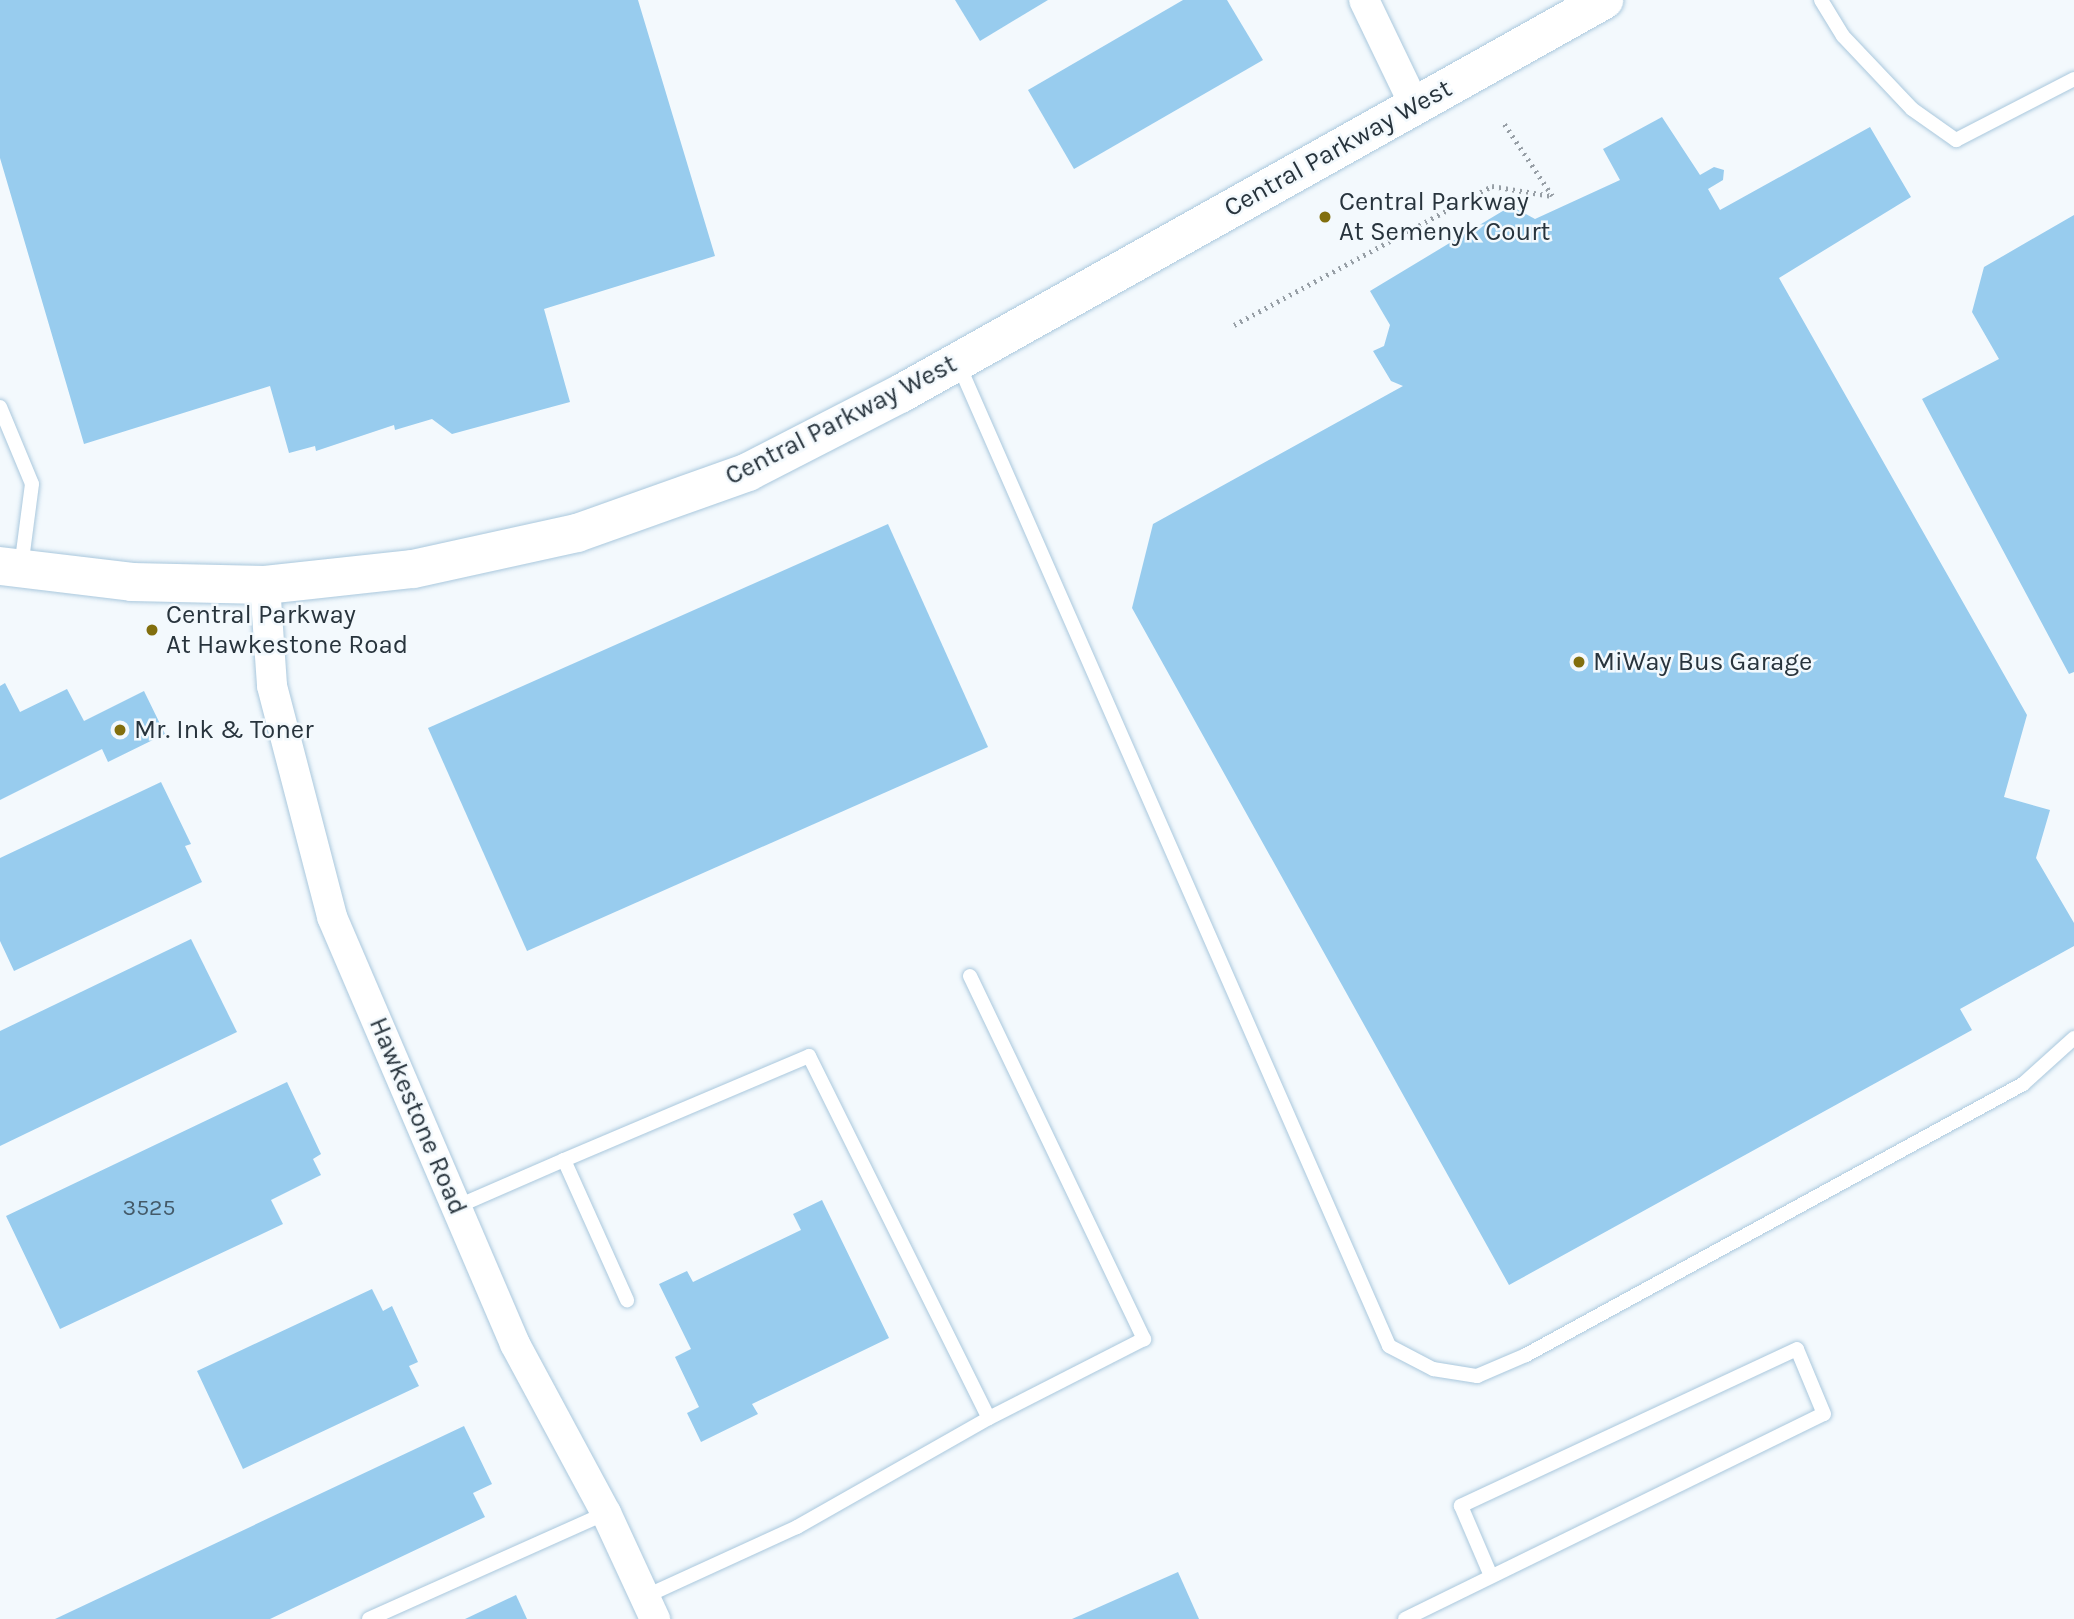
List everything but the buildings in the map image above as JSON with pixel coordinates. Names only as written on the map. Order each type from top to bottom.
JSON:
[{"type":"street","points":[[1364,0],[1414,104]]},
{"type":"street","name":"Central Parkway West","points":[[10,567],[132,582],[265,585],[413,569],[577,534],[748,472],[958,361],[1604,0]]},
{"type":"street","name":"Hawkestone Road","points":[[265,585],[272,686],[332,917],[515,1344],[606,1513],[650,1608]]},
{"type":"lane","points":[[1821,0],[1843,36],[1903,100],[1956,141],[2074,79]]},
{"type":"lane","points":[[958,361],[1389,1346],[1433,1370],[1477,1376],[1526,1354],[2024,1084],[2074,1038]]},
{"type":"lane","points":[[0,407],[32,484],[10,567]]},
{"type":"lane","points":[[650,1608],[989,1418],[1144,1339],[970,976]]},
{"type":"lane","points":[[456,1207],[809,1056],[989,1418]]},
{"type":"lane","points":[[564,1160],[627,1300]]},
{"type":"lane","points":[[1405,1619],[1824,1414],[1797,1349],[1461,1506],[1491,1576]]},
{"type":"lane","points":[[369,1619],[606,1513]]},
{"type":"path","points":[[1234,325],[1492,186],[1552,196],[1502,121]]},
{"type":"place","name":"Central Parkway At Semenyk Court","points":[[1325,217]]},
{"type":"place","name":"Central Parkway At Hawkestone Road","points":[[152,630]]},
{"type":"place","name":"MiWay Bus Garage","points":[[1579,662]]},
{"type":"place","name":"Mr. Ink & Toner","points":[[120,730]]}]
